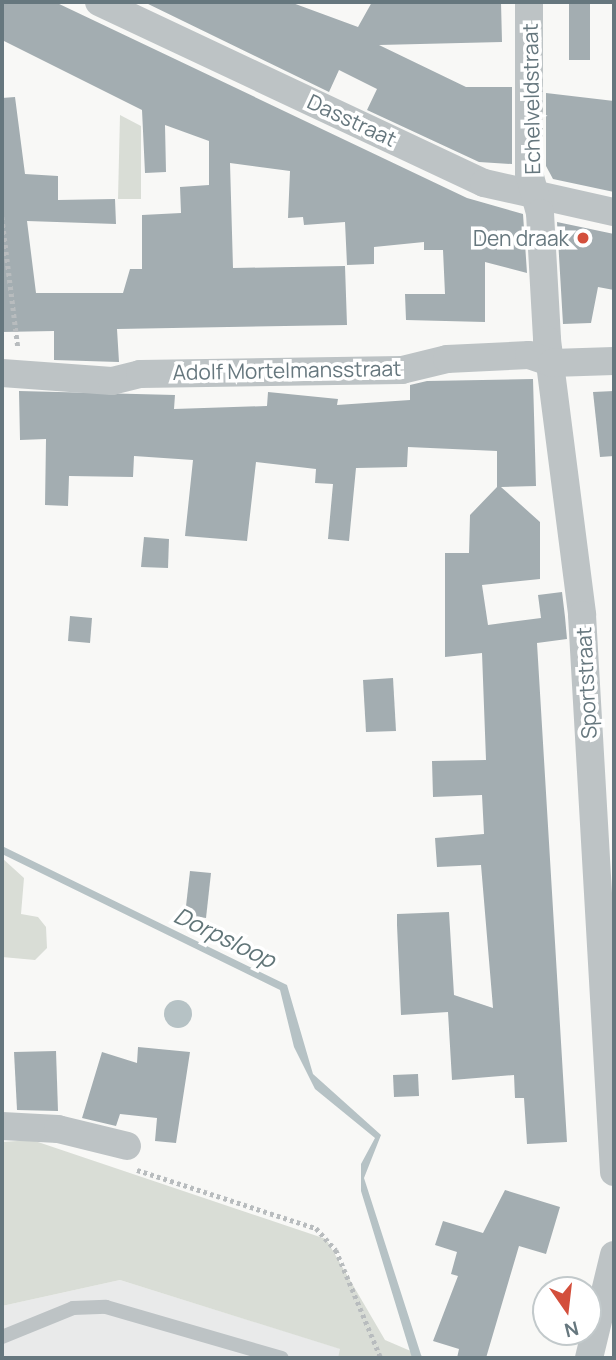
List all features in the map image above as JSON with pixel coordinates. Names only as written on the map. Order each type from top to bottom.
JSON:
[{"type":"street","name":"Dasstraat","points":[[99,2],[484,183],[536,197],[614,212]]},
{"type":"street","name":"Echelveldstraat","points":[[529,2],[529,173],[536,197]]},
{"type":"street","name":"Sportstraat","points":[[536,197],[552,362],[582,615],[614,1172]]},
{"type":"street","name":"Adolf Mortelmansstraat","points":[[11,373],[112,381],[140,374],[402,370],[460,358],[530,355],[552,362],[614,361]]},
{"type":"street","points":[[2,1126],[58,1129],[127,1157]]},
{"type":"street","points":[[589,1358],[614,1255]]},
{"type":"lane","points":[[2,1338],[73,1308],[106,1307],[282,1358]]},
{"type":"path","points":[[2,217],[11,373]]},
{"type":"path","points":[[127,1157],[316,1228],[336,1250],[381,1358]]},
{"type":"shaded area","points":[[120,115],[141,126],[141,199],[118,199]]},
{"type":"shaded area","points":[[2,846],[287,985],[313,1074],[381,1135],[364,1178],[422,1358],[412,1358],[361,1191],[361,1164],[375,1138],[315,1089],[294,1047],[280,990],[2,854]]},
{"type":"shaded area","points":[[2,858],[24,878],[21,914],[38,917],[46,927],[47,948],[35,960],[2,957]]},
{"type":"shaded area","points":[[178,1000],[188,1004],[192,1014],[188,1024],[178,1028],[168,1024],[164,1014],[168,1004]]},
{"type":"shaded area","points":[[32,1140],[326,1239],[385,1340],[427,1358],[338,1358],[340,1349],[120,1280],[2,1306],[2,1142]]},
{"type":"shaded area","points":[[120,1280],[341,1349],[338,1358],[2,1358],[2,1306]]},
{"type":"building","points":[[2,2],[55,2],[467,198],[523,214],[527,273],[485,262],[485,322],[406,320],[405,294],[445,294],[443,250],[424,250],[424,242],[374,247],[374,264],[347,265],[345,222],[304,225],[303,217],[288,218],[290,171],[230,163],[233,268],[345,266],[347,325],[117,329],[119,362],[54,360],[54,331],[2,332],[2,98],[15,97],[25,174],[58,176],[58,200],[115,199],[116,224],[27,221],[36,293],[123,293],[130,269],[142,269],[142,215],[181,213],[180,187],[209,185],[209,141],[165,125],[166,172],[145,173],[142,110],[2,40]]},
{"type":"building","points":[[144,2],[290,2],[358,27],[372,2],[501,2],[502,42],[379,45],[466,87],[512,87],[512,164],[479,162],[367,110],[377,89],[339,70],[329,92]]},
{"type":"building","points":[[569,2],[590,2],[590,60],[569,60]]},
{"type":"building","points":[[546,93],[614,101],[614,192],[553,179],[546,166]]},
{"type":"building","points":[[557,222],[614,234],[614,290],[598,287],[591,323],[563,324]]},
{"type":"building","points":[[533,379],[536,486],[501,487],[540,522],[540,579],[482,585],[488,625],[541,618],[538,595],[562,592],[567,639],[537,643],[567,1142],[527,1144],[524,1098],[515,1098],[514,1075],[452,1080],[448,1012],[401,1015],[397,925],[397,914],[449,912],[454,995],[493,1008],[481,865],[437,867],[435,838],[484,834],[482,795],[433,797],[432,761],[486,760],[482,653],[445,657],[445,553],[469,553],[470,515],[497,487],[497,451],[408,447],[407,467],[356,468],[349,541],[328,539],[333,484],[315,483],[316,469],[256,462],[247,541],[185,536],[193,460],[134,456],[133,477],[69,476],[68,506],[45,505],[46,439],[20,440],[19,391],[175,395],[174,409],[267,406],[268,392],[338,399],[337,405],[410,400],[410,385],[427,381]]},
{"type":"building","points":[[614,391],[614,456],[600,457],[593,392]]},
{"type":"building","points":[[144,537],[169,539],[168,568],[141,567]]},
{"type":"building","points":[[70,616],[92,618],[90,643],[68,641]]},
{"type":"building","points":[[393,678],[396,731],[366,732],[363,680]]},
{"type":"building","points":[[190,871],[211,873],[206,918],[185,915]]},
{"type":"building","points":[[138,1047],[190,1052],[176,1143],[155,1141],[157,1118],[120,1114],[116,1126],[82,1118],[102,1052],[137,1063]]},
{"type":"building","points":[[56,1051],[58,1111],[17,1110],[14,1052]]},
{"type":"building","points":[[418,1074],[419,1096],[394,1097],[393,1075]]},
{"type":"building","points":[[505,1190],[560,1207],[546,1254],[519,1246],[486,1358],[457,1358],[459,1349],[433,1341],[458,1276],[451,1274],[457,1252],[435,1245],[443,1221],[483,1233]]},
{"type":"place","name":"Den draak","points":[[583,238]]},
{"type":"water label","name":"Dorpsloop","points":[[225,937]]}]
